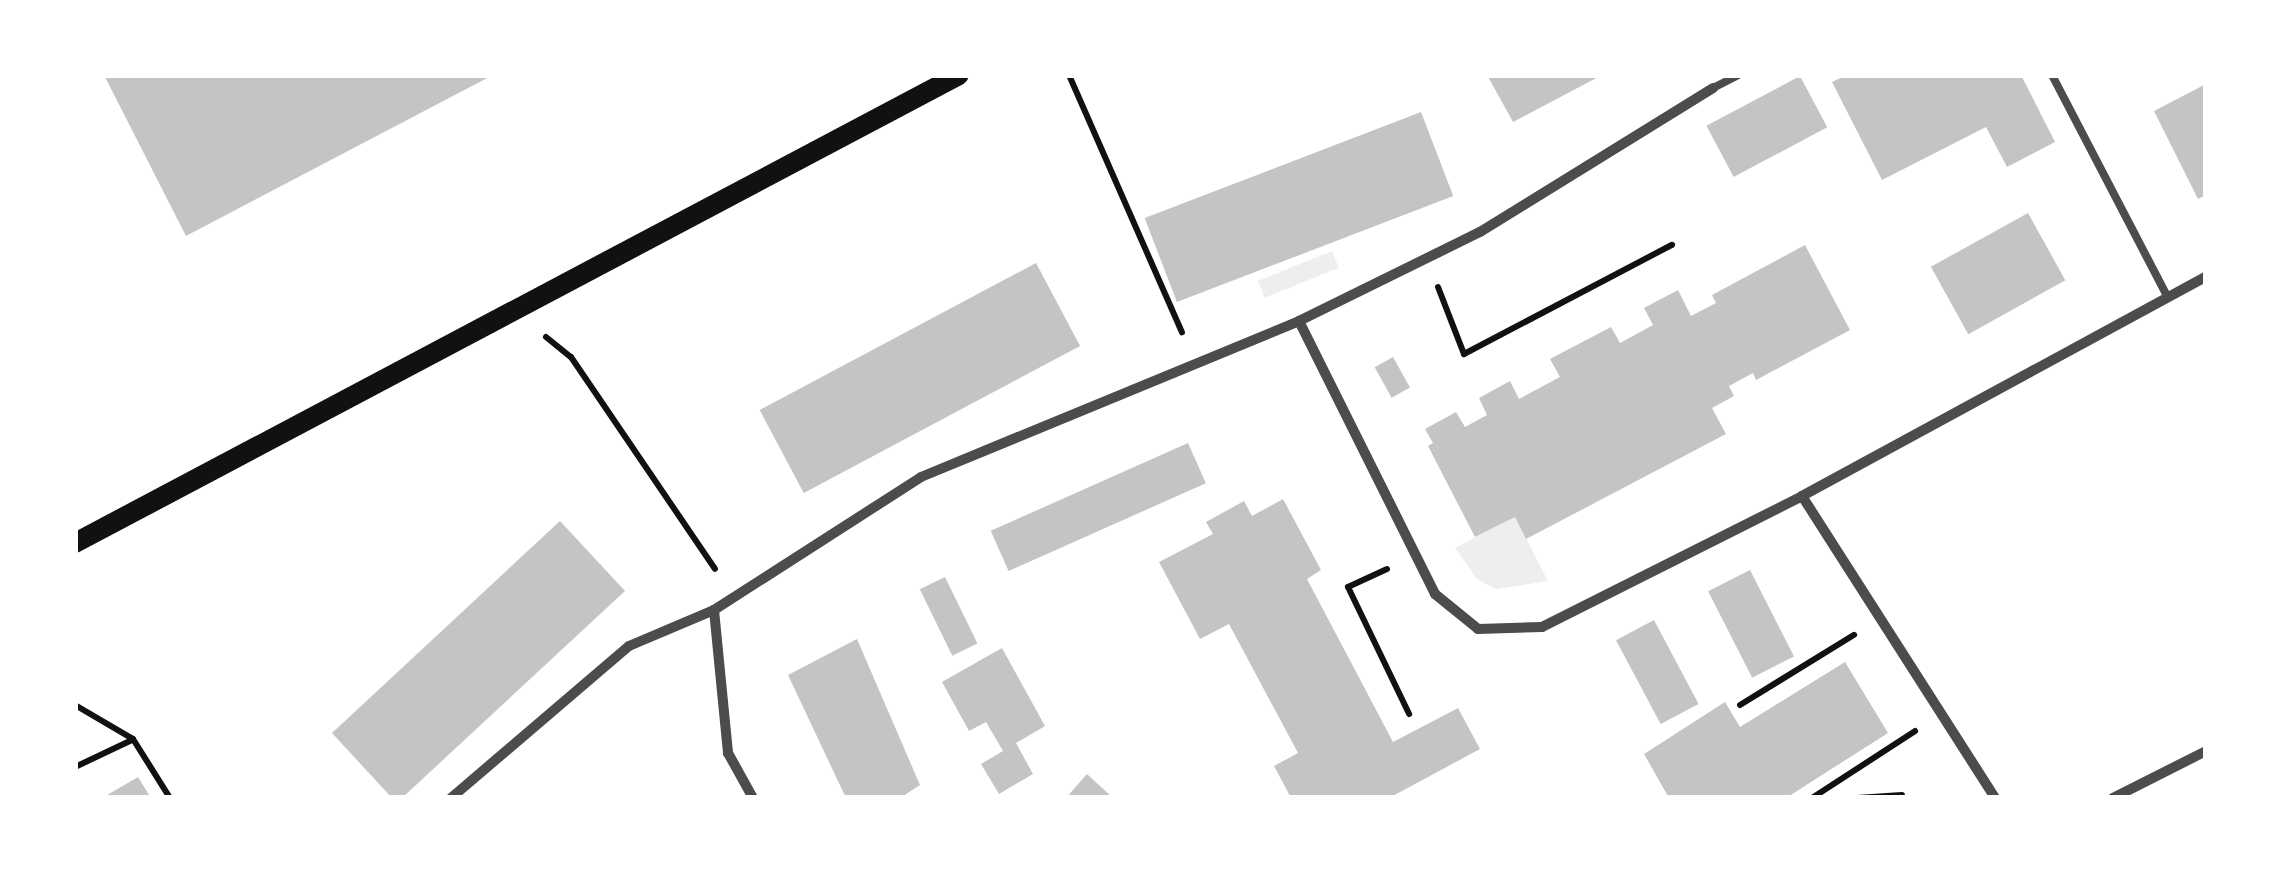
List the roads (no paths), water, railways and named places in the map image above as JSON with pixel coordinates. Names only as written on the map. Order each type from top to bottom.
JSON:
[{"type":"main road","points":[[75,542],[959,75]]},
{"type":"street","points":[[451,798],[629,646],[714,610],[920,478],[1299,321],[1426,258],[1713,88]]},
{"type":"street","points":[[1299,321],[1435,594],[1478,629],[1542,627],[1802,496],[2206,277]]},
{"type":"street","points":[[1802,496],[1995,798]]},
{"type":"street","points":[[714,610],[728,752],[753,798]]},
{"type":"street","points":[[2113,798],[2206,751]]},
{"type":"lane","points":[[1713,88],[1738,75]]},
{"type":"lane","points":[[2052,75],[2168,298]]}]
